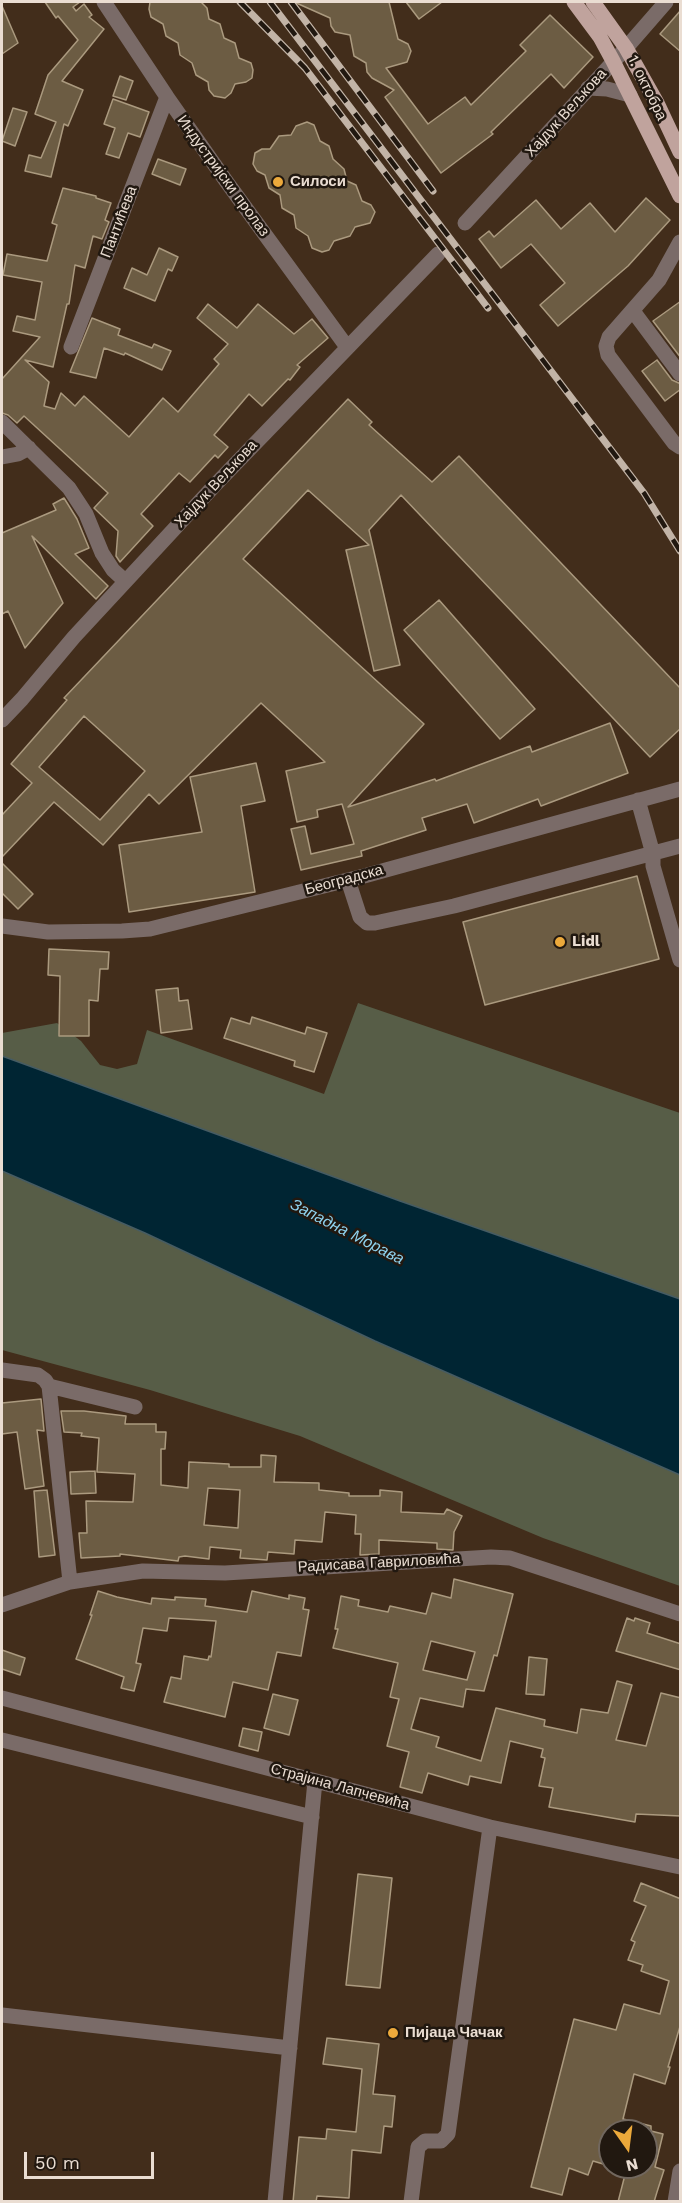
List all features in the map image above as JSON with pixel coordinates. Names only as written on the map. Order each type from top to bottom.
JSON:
[{"type":"main road","name":"1. октобра","points":[[574,2],[600,37],[681,196]]},
{"type":"main road","name":"1. октобра","points":[[593,2],[626,48],[681,152]]},
{"type":"street","name":"Индустријски пролаз","points":[[104,2],[167,97],[347,347]]},
{"type":"street","name":"Хајдук Вељкова","points":[[465,223],[666,2]]},
{"type":"street","points":[[588,88],[607,88],[630,95]]},
{"type":"street","name":"Пантићева","points":[[71,347],[167,97]]},
{"type":"street","points":[[681,243],[659,279],[609,338],[606,346],[608,355],[674,443],[681,447]]},
{"type":"street","name":"Хајдук Вељкова","points":[[2,720],[125,581],[438,254]]},
{"type":"street","points":[[633,311],[681,374]]},
{"type":"street","points":[[2,422],[69,488],[86,514],[102,553],[113,570],[125,581]]},
{"type":"street","points":[[2,457],[18,454],[29,448]]},
{"type":"street","name":"Београдска","points":[[2,926],[48,932],[122,932],[150,929],[348,880],[681,789]]},
{"type":"street","points":[[638,800],[653,854],[653,866],[681,960]]},
{"type":"street","points":[[348,880],[360,917],[367,924],[454,906],[681,846]]},
{"type":"street","points":[[2,1370],[38,1375],[49,1386],[70,1582]]},
{"type":"street","points":[[49,1386],[135,1407]]},
{"type":"street","name":"Радисава Гавриловића","points":[[2,1605],[70,1582],[142,1571],[225,1573],[510,1557],[681,1614]]},
{"type":"street","name":"Страјина Лапчевића","points":[[2,1698],[490,1827],[681,1867]]},
{"type":"street","points":[[2,1740],[312,1817]]},
{"type":"street","points":[[275,2202],[315,1781]]},
{"type":"street","points":[[411,2202],[418,2147],[425,2141],[441,2141],[448,2134],[490,1827]]},
{"type":"street","points":[[2,2015],[290,2048]]},
{"type":"street","points":[[675,2202],[681,2171]]},
{"type":"green space","points":[[358,1003],[680,1113],[680,1299],[400,1201],[2,1056],[2,1033],[57,1023],[81,1041],[100,1065],[117,1069],[137,1064],[147,1030],[324,1094]]},
{"type":"green space","points":[[2,1171],[145,1233],[375,1341],[680,1475],[680,1586],[543,1538],[300,1436],[150,1390],[2,1350]]},
{"type":"water","name":"Западна Морава","points":[[2,1056],[400,1201],[680,1299],[680,1475],[375,1341],[145,1233],[2,1171]]},
{"type":"building","points":[[45,2],[80,2],[73,7],[76,11],[84,4],[92,15],[89,17],[104,29],[62,81],[83,90],[68,126],[64,124],[51,177],[25,171],[29,155],[41,158],[56,122],[35,114],[48,75],[78,40],[58,16],[56,18]]},
{"type":"building","points":[[150,2],[201,2],[207,8],[209,19],[220,24],[224,38],[235,43],[239,58],[251,63],[252,78],[235,84],[231,93],[225,98],[214,96],[209,90],[208,82],[196,75],[192,63],[180,55],[178,43],[166,36],[163,24],[151,17]]},
{"type":"building","points":[[294,2],[389,2],[398,39],[408,44],[411,51],[407,62],[386,68],[428,124],[465,97],[471,105],[526,51],[520,45],[550,15],[593,57],[564,88],[551,74],[491,132],[493,134],[441,173],[385,97],[394,90],[372,78],[367,72],[366,63],[354,56],[350,35],[335,32],[330,18]]},
{"type":"building","points":[[406,2],[442,2],[419,19]]},
{"type":"building","points":[[2,6],[18,43],[2,54]]},
{"type":"building","points":[[681,10],[681,52],[660,34]]},
{"type":"building","points":[[120,76],[133,81],[126,100],[113,96]]},
{"type":"building","points":[[113,99],[149,112],[140,137],[128,133],[119,158],[106,154],[115,128],[104,124]]},
{"type":"building","points":[[13,108],[27,112],[15,146],[2,141]]},
{"type":"building","points":[[307,122],[314,125],[320,141],[329,146],[333,159],[344,169],[347,181],[356,185],[362,201],[371,205],[375,212],[370,223],[355,227],[350,236],[334,241],[329,250],[322,252],[312,248],[308,236],[296,228],[294,215],[282,208],[280,195],[269,188],[265,175],[257,171],[253,164],[255,153],[262,149],[270,149],[279,136],[291,135],[296,126]]},
{"type":"building","points":[[158,159],[186,169],[180,185],[152,174]]},
{"type":"building","points":[[63,188],[96,196],[96,198],[111,203],[105,220],[109,222],[102,239],[93,236],[85,268],[75,265],[69,304],[67,304],[53,367],[25,360],[49,382],[44,406],[55,409],[61,393],[75,406],[84,396],[129,437],[163,398],[178,412],[219,364],[214,359],[228,344],[197,318],[208,304],[237,328],[258,304],[294,334],[312,319],[328,338],[297,365],[300,367],[290,380],[288,379],[262,406],[249,394],[214,435],[228,447],[218,458],[215,455],[190,482],[179,473],[141,514],[153,526],[120,562],[116,556],[118,531],[94,508],[108,493],[24,416],[17,423],[2,413],[2,379],[40,337],[13,331],[17,316],[35,320],[42,282],[3,275],[7,254],[47,261],[57,225],[52,223]]},
{"type":"building","points":[[646,198],[670,220],[628,266],[558,326],[540,305],[565,283],[531,244],[501,268],[479,239],[489,231],[494,237],[536,200],[561,229],[590,203],[615,232]]},
{"type":"building","points":[[159,248],[178,257],[172,271],[168,269],[155,301],[124,288],[132,268],[147,275]]},
{"type":"building","points":[[681,301],[681,358],[653,321]]},
{"type":"building","points":[[92,318],[120,329],[118,335],[152,348],[154,344],[171,351],[162,370],[125,353],[124,355],[104,348],[96,378],[70,372]]},
{"type":"building","points":[[657,360],[672,380],[681,384],[681,389],[665,401],[642,371]]},
{"type":"building","points":[[348,399],[372,422],[369,425],[432,482],[459,456],[681,689],[681,728],[650,757],[401,495],[369,530],[400,665],[374,671],[346,550],[369,545],[308,490],[243,559],[424,724],[348,807],[435,779],[436,781],[530,746],[532,752],[610,723],[628,773],[541,806],[538,799],[474,823],[467,804],[422,818],[426,830],[361,851],[362,856],[301,870],[291,829],[305,826],[311,854],[354,844],[342,804],[317,810],[318,817],[297,822],[286,771],[325,762],[261,703],[159,804],[149,794],[103,845],[54,802],[2,857],[2,815],[32,783],[11,764],[67,700],[64,698]],"holes":[[[84,716],[145,771],[100,820],[39,767]]]},
{"type":"building","points":[[64,498],[77,519],[89,548],[75,554],[108,586],[96,599],[32,536],[63,603],[25,648],[8,611],[2,614],[2,533],[56,510],[53,504]]},
{"type":"building","points":[[439,600],[535,709],[500,739],[404,630]]},
{"type":"building","points":[[256,763],[265,801],[241,806],[255,892],[129,912],[119,845],[202,832],[190,777]]},
{"type":"building","points":[[2,863],[33,894],[18,909],[2,893]]},
{"type":"building","points":[[637,876],[659,959],[485,1005],[463,922]]},
{"type":"building","points":[[49,949],[109,952],[108,969],[100,969],[98,1001],[89,1000],[89,1036],[59,1036],[60,976],[48,975]]},
{"type":"building","points":[[178,988],[179,1001],[188,1000],[192,1029],[161,1033],[156,990]]},
{"type":"building","points":[[252,1017],[305,1034],[307,1027],[327,1033],[314,1072],[294,1066],[295,1061],[224,1038],[231,1018],[250,1024]]},
{"type":"building","points":[[41,1399],[44,1431],[37,1430],[44,1486],[25,1489],[17,1432],[2,1434],[2,1403]]},
{"type":"building","points":[[61,1411],[126,1416],[125,1424],[156,1424],[156,1432],[166,1432],[165,1449],[161,1449],[161,1485],[188,1488],[189,1462],[229,1464],[229,1467],[261,1467],[261,1455],[276,1456],[274,1482],[319,1483],[319,1490],[349,1493],[349,1496],[380,1496],[380,1490],[402,1492],[401,1512],[444,1514],[447,1509],[462,1516],[454,1532],[453,1550],[437,1549],[437,1543],[379,1540],[379,1554],[360,1555],[361,1534],[355,1534],[356,1515],[325,1512],[322,1542],[295,1540],[294,1554],[268,1552],[267,1560],[240,1558],[241,1550],[210,1547],[209,1559],[185,1556],[179,1557],[178,1561],[120,1554],[120,1556],[81,1558],[79,1533],[87,1533],[86,1501],[133,1502],[135,1474],[97,1472],[99,1438],[81,1436],[82,1433],[64,1432]],"holes":[[[208,1488],[240,1490],[238,1528],[204,1525]]]},
{"type":"building","points":[[95,1471],[96,1493],[71,1494],[70,1472]]},
{"type":"building","points":[[47,1490],[55,1555],[39,1557],[34,1491]]},
{"type":"building","points":[[454,1579],[513,1594],[497,1656],[494,1655],[484,1691],[466,1689],[463,1707],[420,1698],[411,1729],[439,1737],[436,1747],[481,1761],[496,1708],[545,1720],[544,1726],[577,1733],[581,1709],[608,1713],[617,1681],[632,1685],[616,1740],[646,1746],[661,1693],[681,1698],[681,1816],[636,1814],[635,1822],[549,1807],[553,1788],[539,1786],[545,1758],[541,1757],[543,1749],[510,1741],[501,1783],[470,1776],[468,1785],[428,1773],[422,1793],[400,1787],[409,1752],[387,1746],[399,1699],[390,1697],[398,1663],[333,1648],[338,1629],[335,1629],[341,1596],[359,1600],[358,1606],[388,1612],[390,1606],[426,1614],[432,1593],[451,1598]],"holes":[[[431,1641],[475,1652],[467,1680],[423,1670]]]},
{"type":"building","points":[[98,1591],[151,1604],[152,1598],[206,1599],[205,1606],[247,1612],[252,1591],[289,1599],[289,1595],[305,1598],[303,1609],[309,1610],[301,1656],[277,1652],[268,1690],[233,1682],[225,1717],[164,1702],[171,1677],[181,1679],[184,1656],[208,1660],[209,1656],[211,1657],[216,1621],[169,1618],[167,1631],[143,1628],[136,1663],[141,1664],[134,1691],[121,1688],[124,1677],[76,1659]]},
{"type":"building","points":[[627,1618],[650,1623],[647,1633],[681,1644],[681,1670],[616,1651]]},
{"type":"building","points":[[2,1650],[25,1658],[20,1675],[2,1669]]},
{"type":"building","points":[[529,1657],[547,1659],[544,1695],[526,1694]]},
{"type":"building","points":[[273,1694],[298,1700],[289,1735],[264,1728]]},
{"type":"building","points":[[243,1728],[262,1732],[258,1751],[239,1746]]},
{"type":"building","points":[[358,1874],[392,1878],[380,1988],[346,1985]]},
{"type":"building","points":[[641,1883],[681,1899],[681,2023],[665,2084],[634,2074],[623,2119],[598,2119],[598,2162],[593,2161],[588,2175],[569,2168],[562,2195],[531,2187],[574,2019],[616,2030],[624,2004],[660,2014],[669,1981],[641,1971],[643,1965],[628,1960],[635,1942],[631,1940],[646,1906],[634,1901]]},
{"type":"building","points":[[327,2038],[379,2044],[373,2094],[395,2096],[392,2127],[384,2126],[381,2153],[352,2150],[349,2198],[317,2196],[316,2202],[293,2202],[299,2137],[326,2139],[327,2129],[356,2132],[362,2069],[323,2064]]},
{"type":"building","points":[[658,2133],[663,2134],[658,2155]]},
{"type":"building","points":[[658,2168],[664,2170],[654,2202],[618,2202],[624,2179],[658,2179]]},
{"type":"railway","points":[[240,2],[305,68],[488,308]]},
{"type":"railway","points":[[270,2],[644,493],[680,551]]},
{"type":"railway","points":[[291,2],[433,191]]},
{"type":"place","name":"Силоси","points":[[278,182]]},
{"type":"place","name":"Lidl","points":[[560,942]]},
{"type":"place","name":"Пијаца Чачак","points":[[393,2033]]}]
